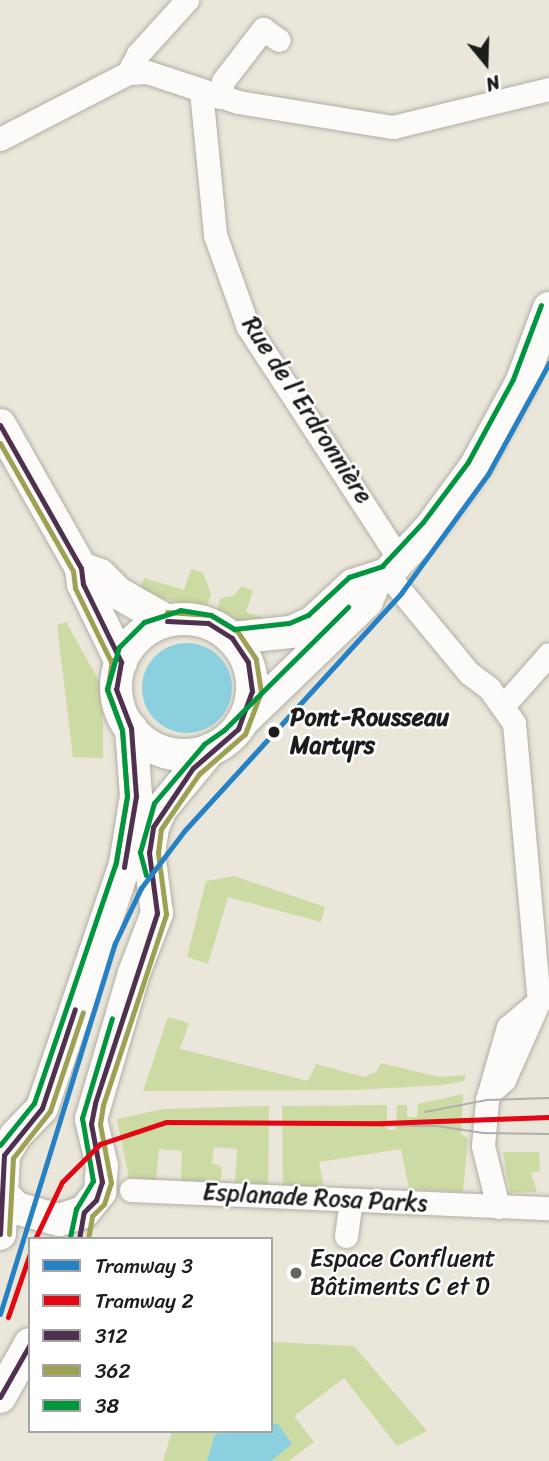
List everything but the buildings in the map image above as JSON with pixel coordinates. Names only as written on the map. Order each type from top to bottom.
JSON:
[{"type":"main road","points":[[1,1178],[16,1208],[50,1220],[81,1225],[96,1200],[102,1182],[92,1124],[95,1103],[157,913],[149,853],[153,827],[161,809],[210,750],[230,737],[244,719],[367,601],[388,571],[453,499],[498,429],[549,308]]},
{"type":"main road","points":[[0,425],[81,568],[83,584],[121,662]]},
{"type":"main road","points":[[81,568],[100,575],[118,593],[167,621],[208,623],[232,638],[252,676],[244,719]]},
{"type":"main road","points":[[232,638],[292,632],[313,622],[353,584],[388,571]]},
{"type":"main road","points":[[0,1234],[1,1178],[14,1127],[42,1108],[125,864],[136,796],[131,728],[116,689],[121,662],[139,636],[167,621]]},
{"type":"main road","points":[[131,728],[149,745],[173,754],[210,750]]},
{"type":"main road","points":[[0,1396],[28,1347]]},
{"type":"street","points":[[128,73],[138,54],[187,0]]},
{"type":"street","points":[[210,94],[263,29],[279,40]]},
{"type":"street","points":[[0,139],[128,73],[148,72],[210,94],[393,127],[549,89]]},
{"type":"street","name":"Rue de l'Erdronnière","points":[[210,94],[215,236],[248,327],[388,571],[461,664],[503,706]]},
{"type":"street","points":[[498,1207],[483,1146],[489,1093],[508,1027],[539,1001],[514,723],[503,706],[549,654]]},
{"type":"street","name":"Esplanade Rosa Parks","points":[[131,1190],[549,1208]]},
{"type":"street","points":[[346,1236],[351,1200]]},
{"type":"green space","points":[[191,569],[203,573],[211,594],[205,611],[139,591],[144,578],[184,590]]},
{"type":"green space","points":[[242,586],[253,591],[246,612],[286,625],[265,629],[216,613],[221,598],[233,596]]},
{"type":"green space","points":[[66,622],[103,688],[103,758],[73,757],[57,625]]},
{"type":"green space","points":[[234,876],[325,907],[321,922],[228,897],[208,964],[187,957],[206,881]]},
{"type":"green space","points":[[168,1017],[189,1023],[180,1049],[308,1081],[316,1064],[364,1077],[376,1072],[381,1063],[439,1077],[466,1075],[464,1081],[442,1085],[353,1090],[143,1091]]},
{"type":"green space","points":[[463,1094],[461,1134],[468,1139],[463,1192],[409,1189],[401,1149],[319,1162],[325,1192],[283,1189],[282,1106],[387,1105],[387,1130],[396,1130],[397,1105],[407,1105],[407,1117],[417,1117],[418,1104]]},
{"type":"green space","points":[[269,1106],[268,1188],[235,1185],[237,1149],[214,1147],[212,1163],[222,1167],[220,1185],[181,1182],[182,1151],[159,1149],[156,1180],[129,1178],[117,1119],[163,1109]]},
{"type":"green space","points":[[503,1152],[539,1152],[540,1171],[531,1173],[537,1192],[510,1193]]},
{"type":"green space","points":[[273,1342],[354,1346],[427,1431],[397,1446],[344,1378],[294,1416],[314,1442],[289,1461],[163,1461],[171,1433],[273,1433]]},
{"type":"water","points":[[187,643],[204,646],[219,656],[229,671],[232,688],[229,705],[219,720],[204,730],[187,733],[170,730],[155,720],[145,705],[142,688],[145,671],[155,656],[170,646]]},
{"type":"water","points":[[273,1424],[278,1424],[292,1444],[271,1461],[207,1461],[215,1434],[273,1433]]},
{"type":"tram line","name":"3","points":[[0,1314],[115,943],[141,888],[185,830],[402,592],[488,474],[549,363]]},
{"type":"tram line","points":[[425,1112],[487,1100],[549,1098]]},
{"type":"tram line","name":"2","points":[[36,1237],[62,1182],[100,1144],[166,1122],[383,1123],[549,1117]]},
{"type":"tram line","points":[[288,1124],[437,1126],[483,1133],[549,1134]]},
{"type":"tram line","name":"2","points":[[8,1317],[28,1259]]},
{"type":"transit line","name":"38","points":[[0,1145],[34,1103],[116,862],[127,796],[122,730],[107,689],[119,647],[144,622],[180,610],[211,615],[234,629],[289,623],[308,615],[349,577],[382,566],[423,522],[468,462],[513,379],[541,305]]},
{"type":"transit line","name":"312","points":[[0,425],[81,568],[83,584],[121,662]]},
{"type":"transit line","name":"362","points":[[0,443],[73,571],[75,588],[113,666]]},
{"type":"transit line","name":"38","points":[[146,875],[140,852],[154,803],[204,744],[224,730],[348,607]]},
{"type":"transit line","name":"362","points":[[88,1237],[92,1216],[104,1204],[111,1183],[100,1124],[103,1105],[166,914],[158,853],[161,829],[199,774],[245,734],[261,692],[256,659],[237,631],[210,615],[167,612]]},
{"type":"transit line","name":"312","points":[[79,1237],[84,1212],[96,1200],[102,1182],[91,1124],[95,1103],[157,913],[149,853],[153,827],[193,768],[238,729],[252,691],[248,662],[232,638],[208,623],[167,621]]},
{"type":"transit line","name":"362","points":[[112,660],[107,690],[122,730],[127,796],[115,866]]},
{"type":"transit line","name":"312","points":[[121,662],[116,689],[131,728],[136,796],[124,867]]},
{"type":"transit line","name":"312","points":[[0,1234],[4,1155],[42,1108],[75,1009]]},
{"type":"transit line","name":"362","points":[[9,1234],[13,1158],[50,1111],[83,1012]]},
{"type":"transit line","name":"38","points":[[70,1237],[76,1209],[93,1181],[82,1118],[112,1018]]},
{"type":"transit line","name":"312","points":[[0,1397],[28,1348]]},
{"type":"place","name":"Pont-Rousseau Martyrs","points":[[274,732]]},
{"type":"place","name":"Espace Confluent Bâtiments C et D","points":[[296,1273]]}]
